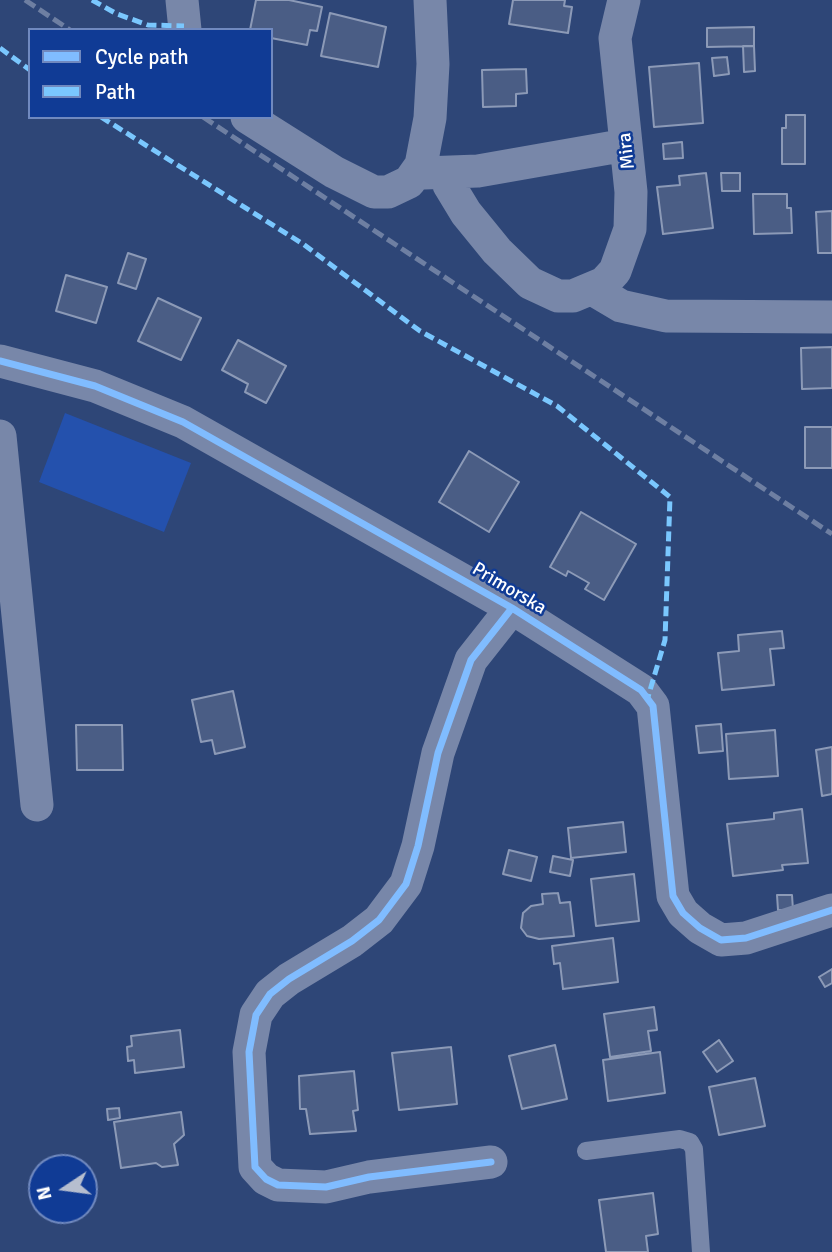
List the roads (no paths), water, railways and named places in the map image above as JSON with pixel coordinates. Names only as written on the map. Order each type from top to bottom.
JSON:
[{"type":"street","points":[[182,0],[185,28]]},
{"type":"street","points":[[430,0],[430,167],[449,185],[466,213],[498,251],[530,283],[558,296],[583,295],[594,290],[621,306],[666,316],[832,317]]},
{"type":"street","name":"Mira","points":[[594,290],[615,271],[630,229],[631,192],[615,38],[624,0]]},
{"type":"street","points":[[250,119],[334,172],[374,192],[397,189],[430,167],[539,162],[626,145]]},
{"type":"street","name":"Primorska","points":[[0,361],[95,386],[183,422],[512,608],[641,690],[653,706],[673,896],[683,913],[700,928],[722,940],[746,938],[832,910]]},
{"type":"street","points":[[0,436],[37,805]]},
{"type":"street","points":[[491,1163],[369,1177],[326,1187],[278,1185],[266,1179],[255,1167],[249,1052],[256,1015],[270,994],[289,979],[352,941],[379,920],[406,884],[418,846],[438,753],[471,660],[512,608]]},
{"type":"lane","points":[[586,1151],[680,1139],[690,1142],[694,1149],[701,1252]]},
{"type":"railway","points":[[25,0],[67,28]]},
{"type":"railway","points":[[206,119],[832,534]]}]
